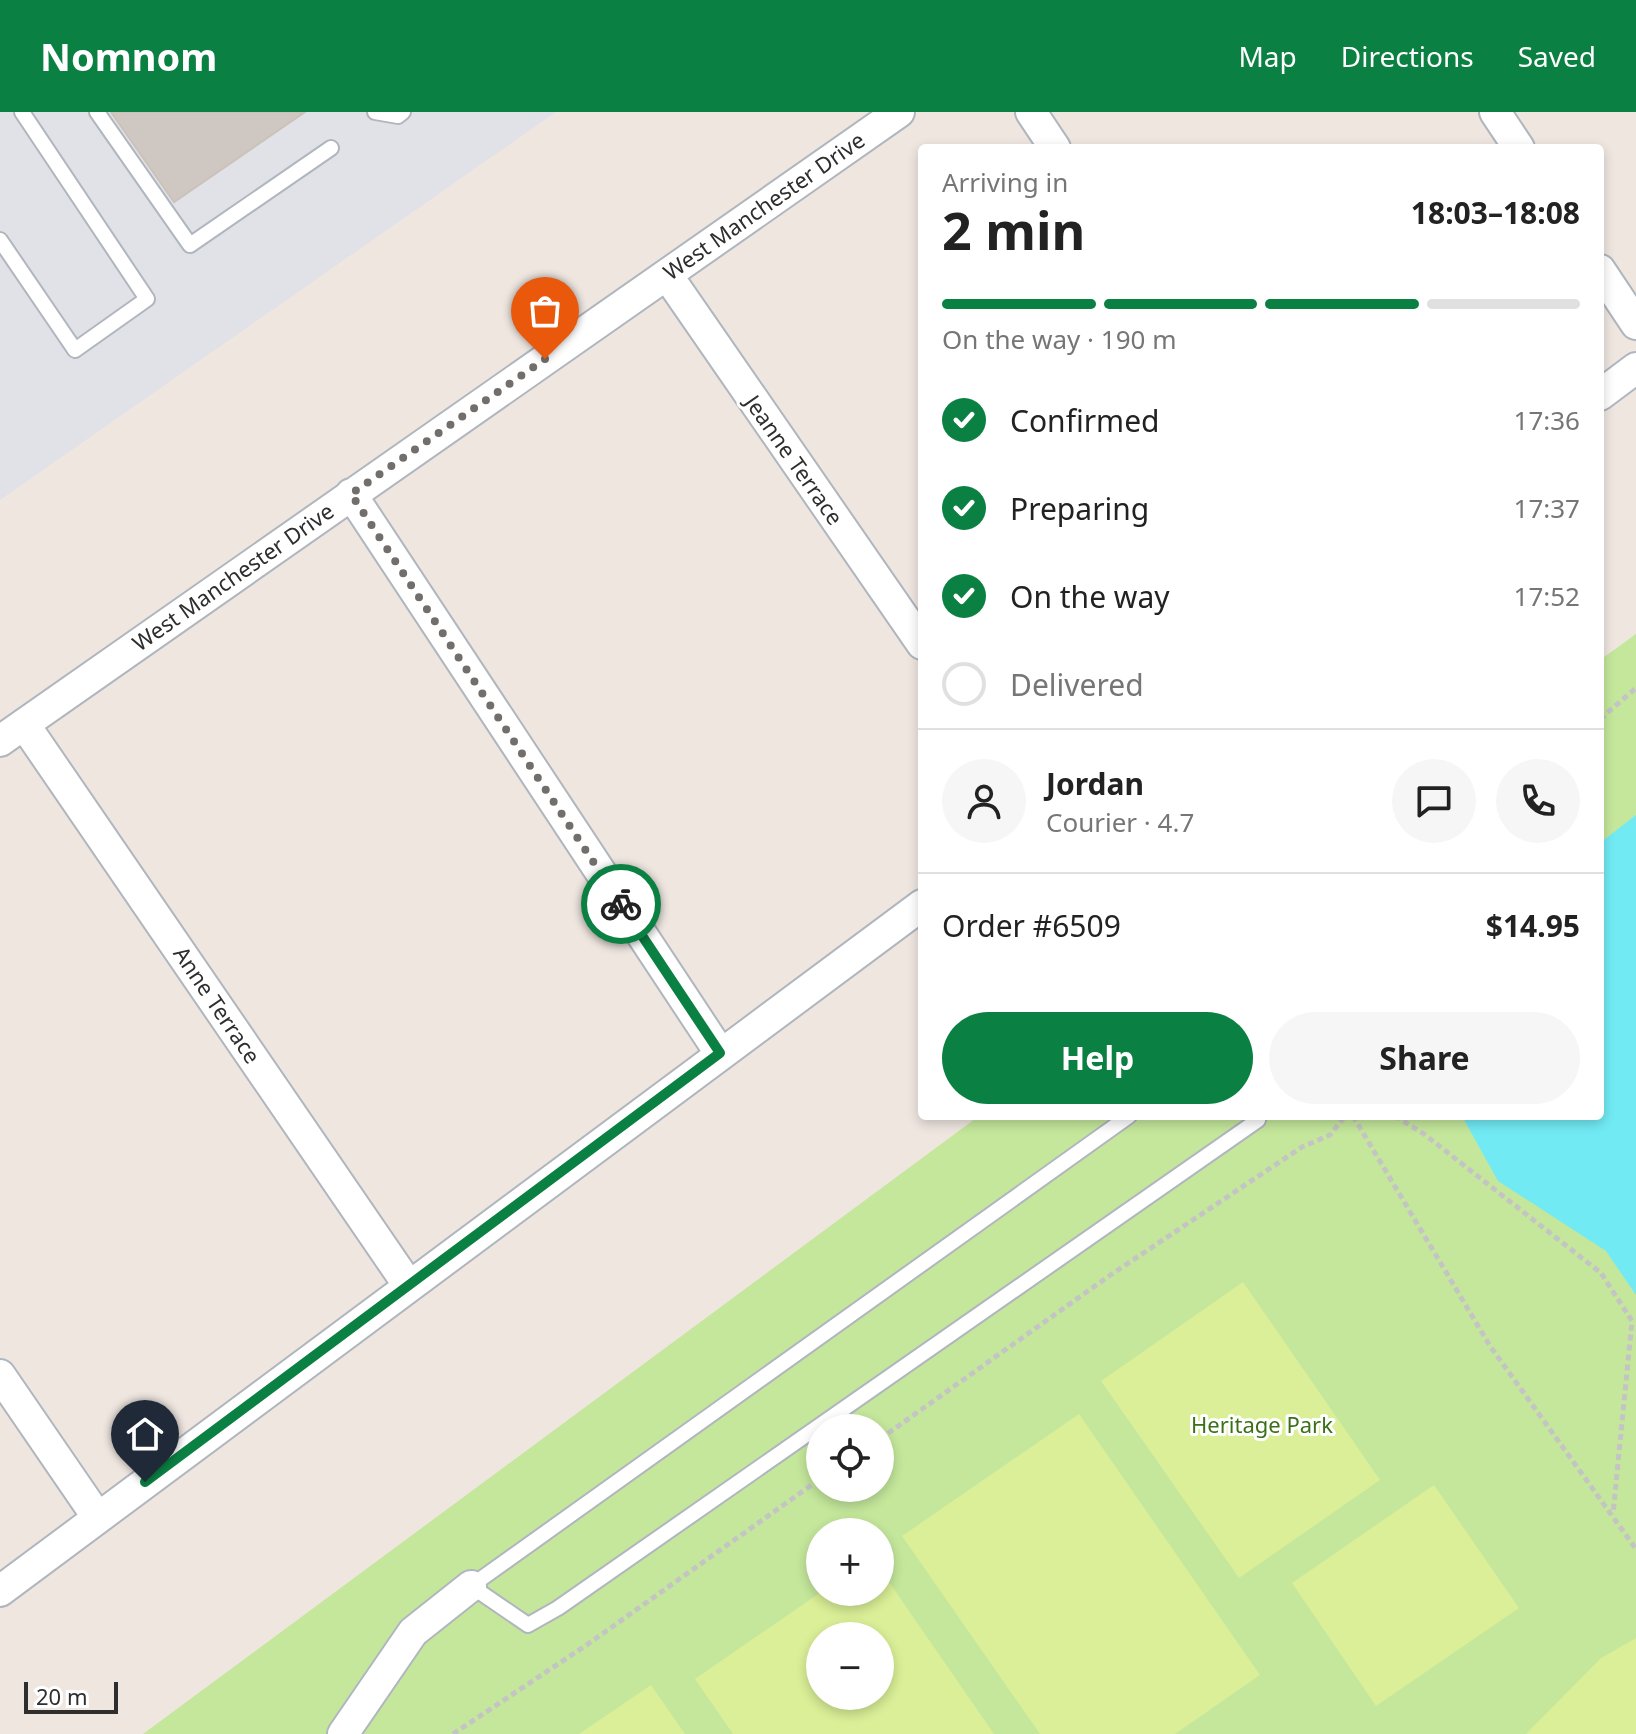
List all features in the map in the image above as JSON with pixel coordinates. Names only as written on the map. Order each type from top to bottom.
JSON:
[{"type":"street","name":"West Manchester Drive","points":[[0,741],[899,112]]},
{"type":"street","points":[[1031,112],[1052,144]]},
{"type":"street","points":[[1495,112],[1516,144]]},
{"type":"street","name":"Jeanne Terrace","points":[[667,275],[918,638]]},
{"type":"street","points":[[1604,276],[1636,324]]},
{"type":"street","points":[[1604,392],[1636,368]]},
{"type":"street","points":[[351,494],[720,1053]]},
{"type":"street","name":"Anne Terrace","points":[[24,724],[409,1286]]},
{"type":"street","points":[[0,1591],[918,908]]},
{"type":"street","points":[[0,1375],[98,1518]]},
{"type":"street","points":[[343,1734],[413,1632],[471,1586]]},
{"type":"lane","points":[[0,240],[75,350],[147,299],[22,112]]},
{"type":"lane","points":[[97,112],[190,245],[331,148]]},
{"type":"lane","points":[[375,112],[398,116],[403,112]]},
{"type":"lane","points":[[1123,1120],[471,1586],[528,1625],[558,1608],[1254,1120]]},
{"type":"path","points":[[1604,716],[1636,688]]},
{"type":"path","points":[[894,1429],[1109,1276],[1302,1147],[1330,1135],[1342,1120]]},
{"type":"path","points":[[1355,1120],[1490,1346],[1636,1549]]},
{"type":"path","points":[[1401,1120],[1424,1134],[1601,1273],[1632,1321],[1613,1515]]},
{"type":"path","points":[[453,1734],[588,1644],[806,1489]]},
{"type":"shaded area","points":[[0,112],[556,112],[0,500]]},
{"type":"green space","name":"Heritage Park","points":[[1636,634],[1636,1734],[143,1734],[974,1120],[1604,1120],[1604,657]]},
{"type":"green space","points":[[1243,1282],[1380,1480],[1239,1578],[1101,1381]]},
{"type":"green space","points":[[1079,1414],[1260,1675],[1175,1734],[1040,1734],[902,1536]]},
{"type":"green space","points":[[1434,1485],[1519,1608],[1376,1706],[1292,1583]]},
{"type":"green space","points":[[894,1589],[994,1734],[733,1734],[695,1679],[806,1602],[806,1606],[894,1606]]},
{"type":"green space","points":[[1636,1638],[1636,1734],[1526,1734],[1601,1658]]},
{"type":"green space","points":[[651,1685],[685,1734],[579,1734]]},
{"type":"water","points":[[1636,815],[1636,1295],[1606,1251],[1498,1181],[1464,1120],[1604,1120],[1604,840]]},
{"type":"building","points":[[111,112],[305,112],[174,202]]},
{"type":"way so far","points":[[545,359],[351,494],[621,904]]},
{"type":"route","points":[[145,1482],[720,1053],[621,904]]}]
